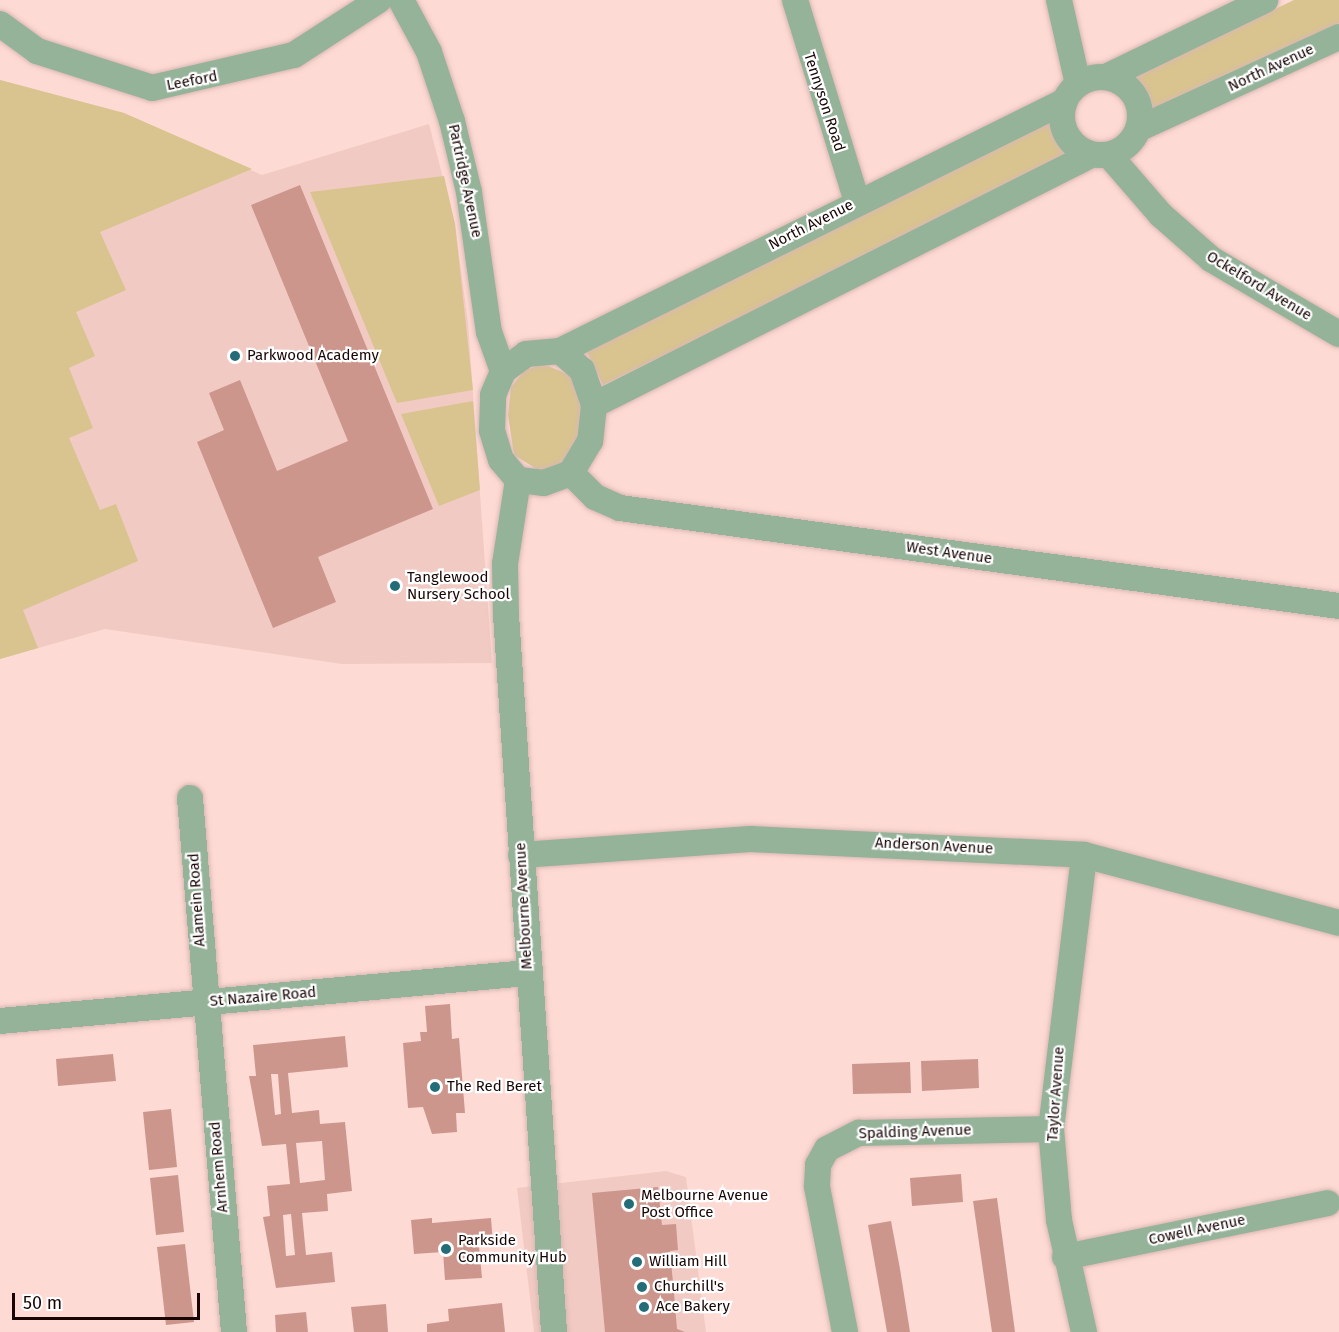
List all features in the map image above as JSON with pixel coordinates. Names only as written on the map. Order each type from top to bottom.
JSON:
[{"type":"street","name":"Leeford","points":[[0,24],[37,51],[152,88],[294,55],[379,0]]},
{"type":"street","name":"Partridge Avenue","points":[[401,0],[429,52],[452,121],[470,192],[489,332],[503,370]]},
{"type":"street","name":"Tennyson Road","points":[[795,0],[857,202]]},
{"type":"street","points":[[1059,0],[1071,93],[1065,133],[1100,155]]},
{"type":"street","name":"North Avenue","points":[[560,351],[1071,93],[1265,0]]},
{"type":"street","name":"North Avenue","points":[[594,405],[1100,155],[1125,148],[1138,129],[1339,37]]},
{"type":"street","points":[[1106,77],[1128,87],[1136,99],[1138,129]]},
{"type":"street","name":"Ockelford Avenue","points":[[1100,155],[1161,215],[1211,259],[1339,334]]},
{"type":"street","points":[[560,351],[582,370],[594,405],[590,441],[571,473],[544,483],[518,480],[501,460],[492,430],[493,395],[503,370],[526,354],[560,351]]},
{"type":"street","name":"West Avenue","points":[[571,473],[595,497],[620,508],[1339,606]]},
{"type":"street","name":"Melbourne Avenue","points":[[518,480],[505,564],[527,973],[554,1332]]},
{"type":"street","name":"Alamein Road","points":[[190,798],[204,1002]]},
{"type":"street","name":"Anderson Avenue","points":[[521,855],[750,838],[1084,855],[1339,923]]},
{"type":"street","name":"Taylor Avenue","points":[[1084,855],[1051,1129],[1065,1257],[1084,1332]]},
{"type":"street","name":"St Nazaire Road","points":[[0,1022],[527,973]]},
{"type":"street","name":"Arnhem Road","points":[[204,1002],[234,1332]]},
{"type":"street","name":"Spalding Avenue","points":[[845,1332],[817,1186],[818,1165],[827,1149],[859,1133],[1051,1129]]},
{"type":"street","name":"Cowell Avenue","points":[[1065,1257],[1328,1203]]},
{"type":"shaded area","points":[[1294,0],[1339,0],[1339,23],[1152,112],[1135,76]]},
{"type":"shaded area","name":"Parkwood Academy","points":[[0,80],[124,113],[262,175],[429,124],[455,224],[468,323],[492,663],[342,664],[105,629],[0,659]]},
{"type":"shaded area","points":[[0,80],[124,113],[252,169],[100,232],[126,290],[76,312],[95,356],[69,368],[93,428],[69,438],[100,510],[116,504],[138,561],[23,610],[38,648],[0,659]]},
{"type":"shaded area","points":[[1049,120],[1068,156],[603,385],[585,348]]},
{"type":"shaded area","points":[[444,176],[455,224],[473,390],[397,403],[310,192]]},
{"type":"shaded area","points":[[543,364],[575,377],[582,395],[578,440],[569,460],[543,473],[514,455],[508,415],[511,387],[525,370]]},
{"type":"shaded area","points":[[473,401],[480,490],[439,506],[401,414]]},
{"type":"shaded area","points":[[666,1171],[686,1177],[706,1332],[534,1332],[517,1188]]},
{"type":"building","points":[[300,185],[433,509],[318,557],[336,602],[273,628],[197,442],[224,430],[209,393],[240,380],[277,471],[348,441],[251,205]]},
{"type":"building","name":"The Red Beret","points":[[450,1004],[452,1039],[459,1038],[465,1113],[456,1113],[457,1132],[432,1134],[423,1107],[408,1108],[403,1043],[421,1041],[420,1032],[427,1032],[425,1006]]},
{"type":"building","points":[[345,1036],[348,1067],[288,1073],[292,1113],[319,1110],[320,1124],[345,1122],[352,1191],[327,1194],[328,1211],[302,1213],[306,1255],[332,1252],[335,1282],[276,1288],[263,1217],[270,1216],[267,1186],[290,1184],[286,1144],[262,1146],[249,1076],[256,1076],[253,1045]],"holes":[[[271,1074],[278,1074],[281,1114],[275,1115]],[[322,1141],[325,1180],[300,1183],[296,1143]],[[291,1214],[295,1255],[286,1256],[283,1215]]]},
{"type":"building","points":[[113,1054],[116,1081],[58,1086],[56,1059]]},
{"type":"building","points":[[978,1059],[979,1088],[922,1091],[921,1061]]},
{"type":"building","points":[[910,1062],[911,1093],[853,1094],[852,1064]]},
{"type":"building","points":[[171,1109],[177,1167],[149,1170],[143,1112]]},
{"type":"building","points":[[961,1174],[963,1202],[912,1206],[910,1178]]},
{"type":"building","points":[[178,1175],[184,1232],[156,1235],[150,1178]]},
{"type":"building","points":[[658,1187],[662,1225],[676,1224],[678,1250],[670,1251],[677,1329],[685,1332],[605,1332],[592,1193]]},
{"type":"building","points":[[997,1198],[1015,1332],[992,1332],[973,1201]]},
{"type":"building","name":"Parkside Community Hub","points":[[432,1218],[432,1223],[491,1218],[493,1245],[479,1246],[482,1278],[445,1280],[443,1252],[414,1254],[411,1220]]},
{"type":"building","points":[[891,1221],[910,1332],[887,1332],[868,1225]]},
{"type":"building","points":[[185,1244],[194,1322],[166,1325],[157,1247]]},
{"type":"building","points":[[502,1303],[505,1332],[427,1332],[427,1324],[449,1321],[448,1309]]},
{"type":"building","points":[[386,1304],[388,1332],[354,1332],[351,1307]]},
{"type":"building","points":[[306,1312],[308,1332],[276,1332],[275,1315]]},
{"type":"place","name":"Parkwood Academy","points":[[235,356]]},
{"type":"place","name":"Tanglewood Nursery School","points":[[395,586]]},
{"type":"place","name":"The Red Beret","points":[[435,1087]]},
{"type":"place","name":"Melbourne Avenue Post Office","points":[[629,1204]]},
{"type":"place","name":"Parkside Community Hub","points":[[446,1249]]},
{"type":"place","name":"William Hill","points":[[637,1262]]},
{"type":"place","name":"Churchill's","points":[[642,1287]]},
{"type":"place","name":"Ace Bakery","points":[[644,1307]]}]
